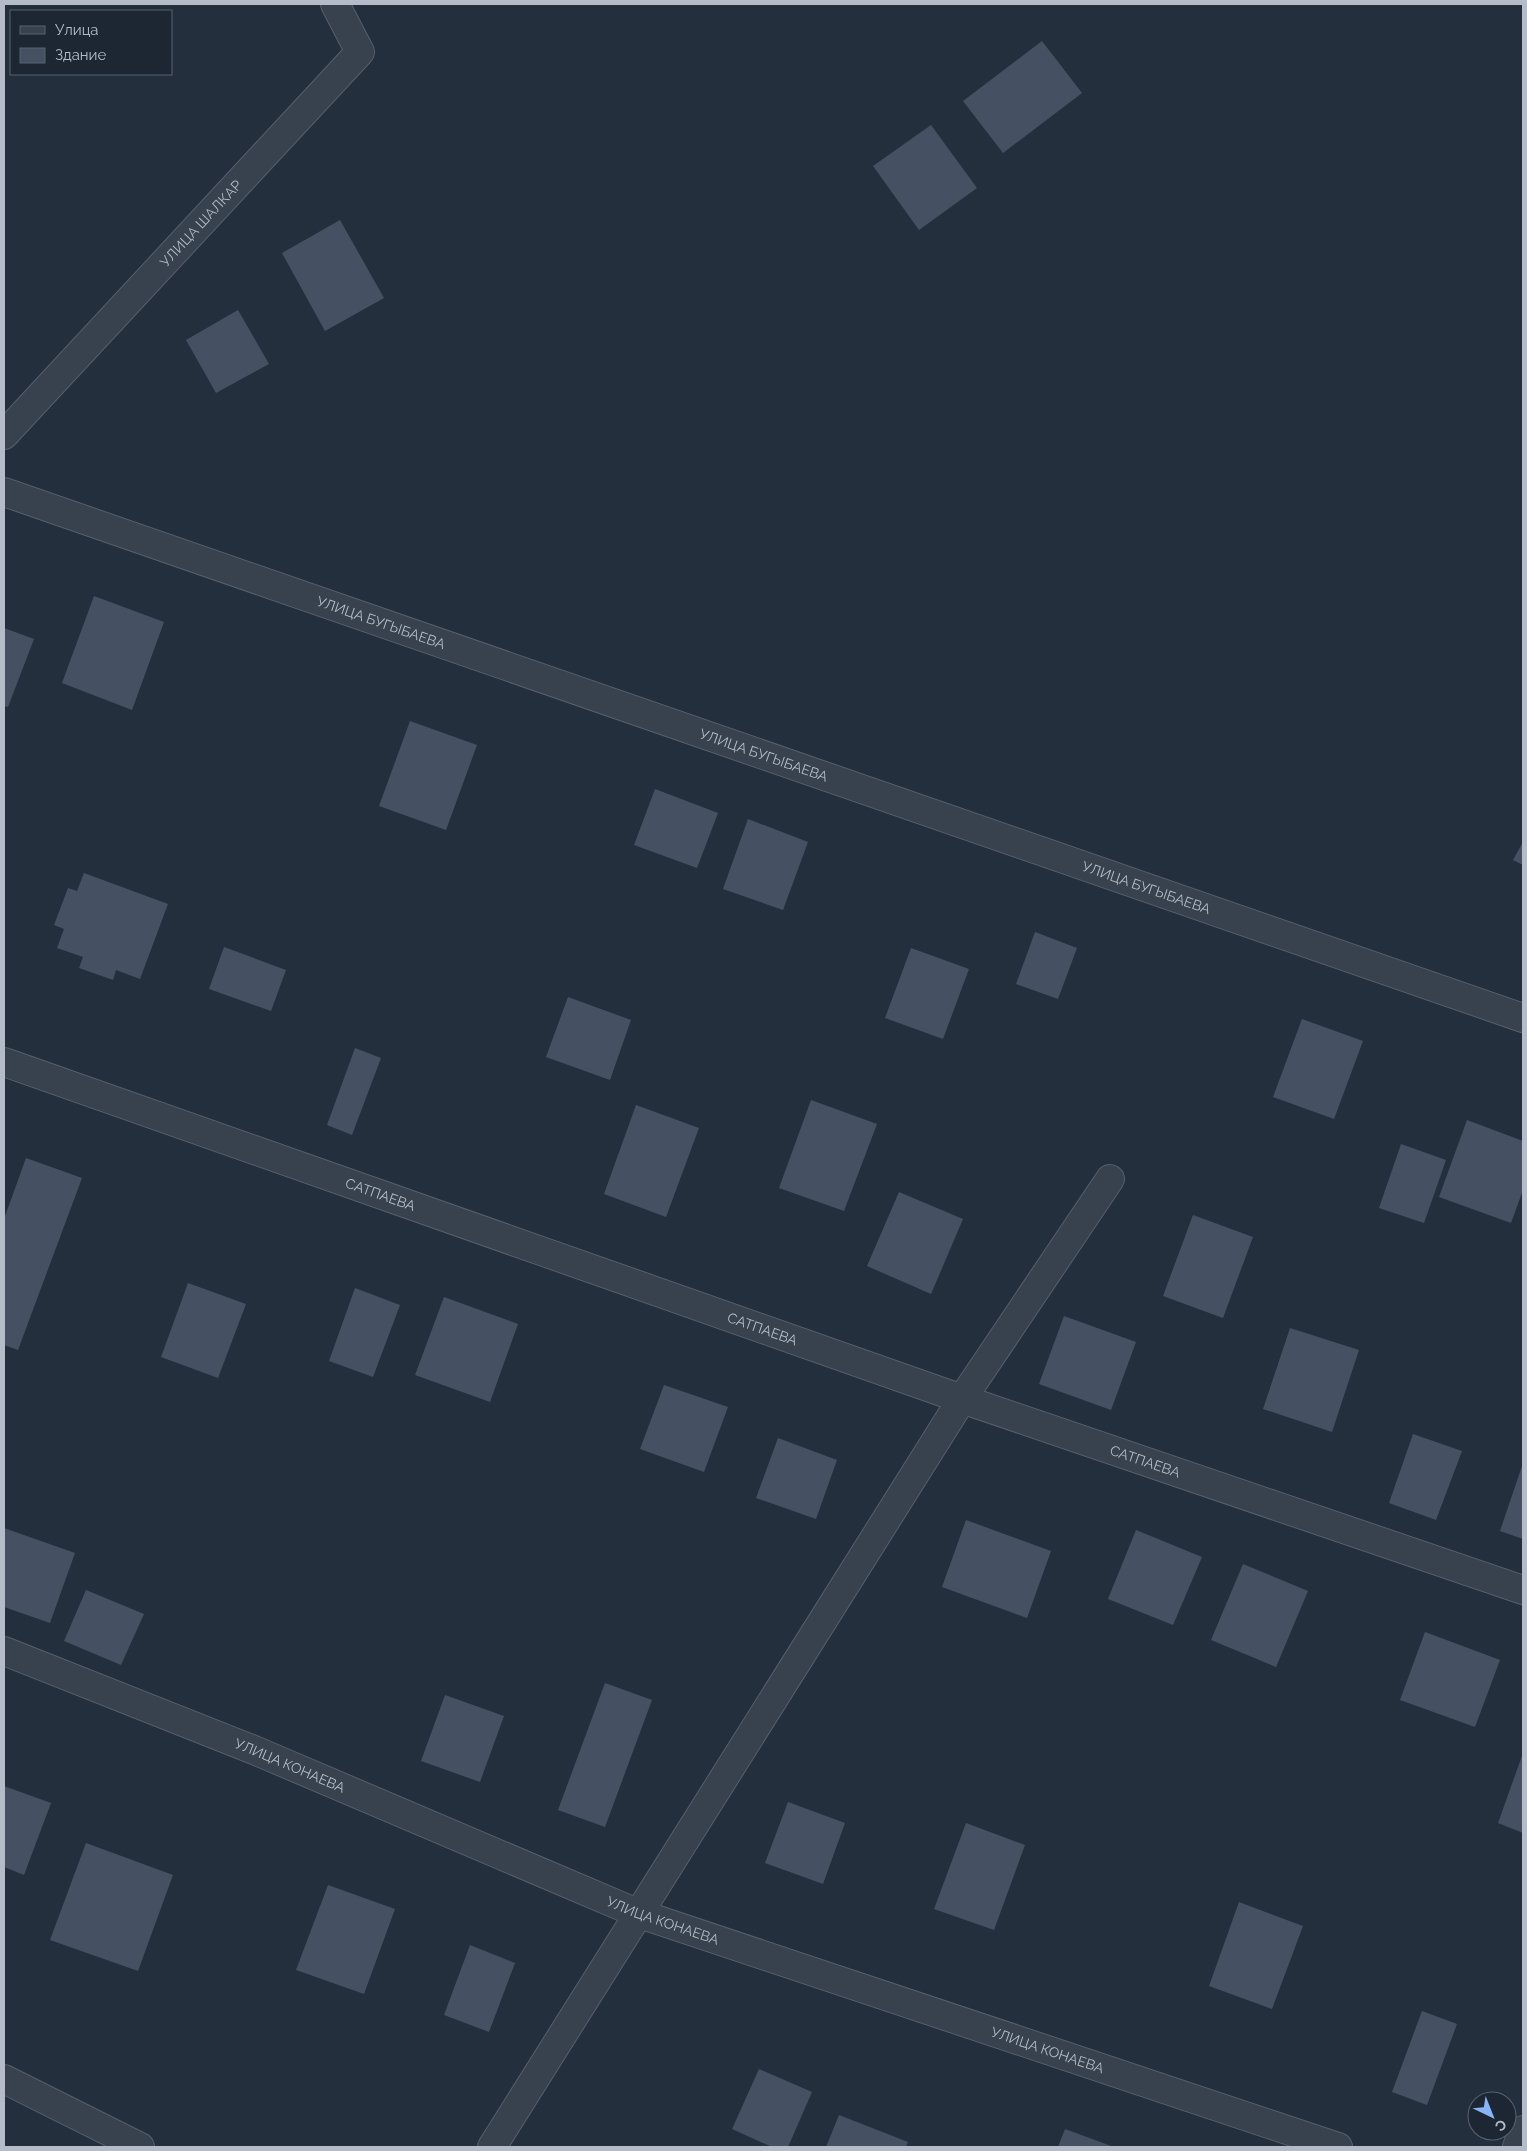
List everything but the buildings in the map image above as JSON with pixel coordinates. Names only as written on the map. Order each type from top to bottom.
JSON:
[{"type":"street","name":"УЛИЦА ШАЛКАР","points":[[4,435],[360,52],[335,4]]},
{"type":"street","name":"УЛИЦА БУГЫБАЕВА","points":[[4,492],[1523,1018]]},
{"type":"street","name":"САТПАЕВА","points":[[4,1062],[962,1399],[1523,1590]]},
{"type":"street","points":[[492,2147],[962,1399],[1110,1179]]},
{"type":"street","name":"УЛИЦА КОНАЕВА","points":[[4,1651],[254,1750],[638,1914],[1338,2147]]},
{"type":"street","points":[[4,2079],[140,2147]]},
{"type":"street","points":[[1518,2147],[1523,2130]]}]
